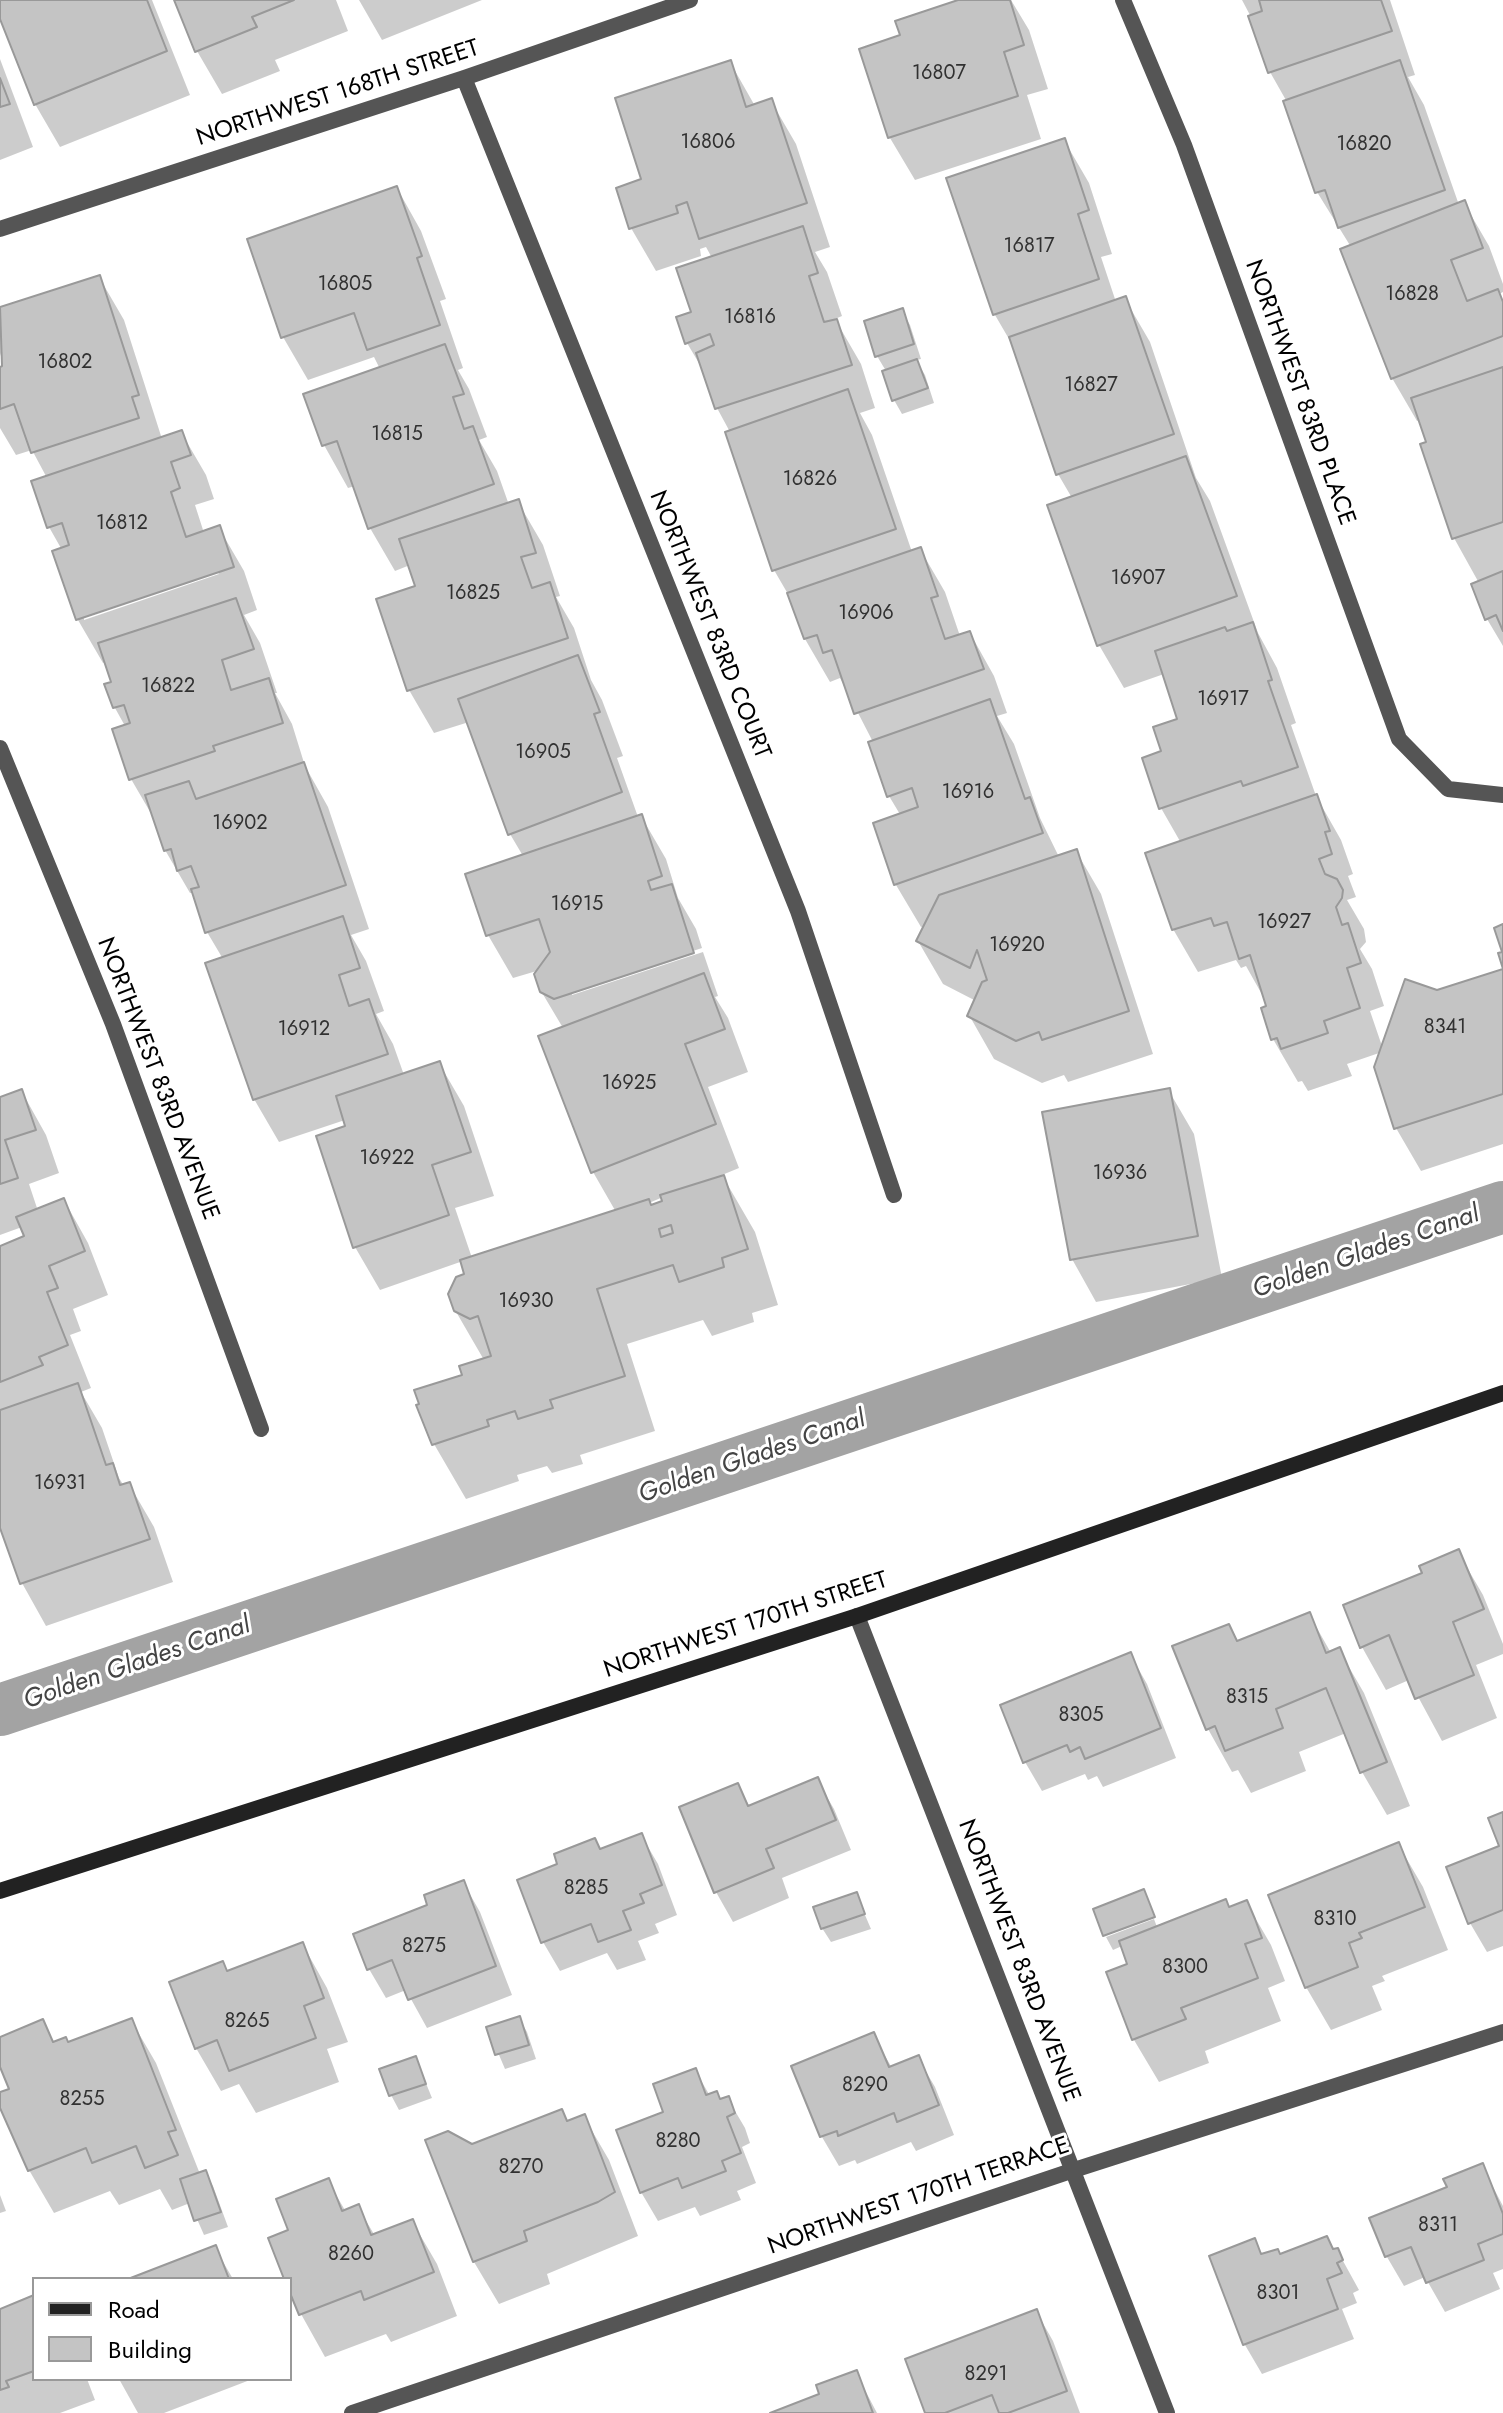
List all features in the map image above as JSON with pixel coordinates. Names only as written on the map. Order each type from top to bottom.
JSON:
[{"type":"street","name":"NORTHWEST 168TH STREET","points":[[0,229],[464,78],[690,0]]},
{"type":"street","name":"NORTHWEST 83RD PLACE","points":[[1123,0],[1184,145],[1399,739],[1448,789],[1503,795]]},
{"type":"street","name":"NORTHWEST 83RD COURT","points":[[464,78],[798,911],[894,1195]]},
{"type":"street","name":"NORTHWEST 83RD AVENUE","points":[[0,748],[113,1024],[261,1429]]},
{"type":"street","name":"NORTHWEST 170TH STREET","points":[[0,1891],[857,1616],[1503,1393]]},
{"type":"street","name":"NORTHWEST 83RD AVENUE","points":[[857,1616],[1167,2413]]},
{"type":"street","name":"NORTHWEST 170TH TERRACE","points":[[352,2413],[1074,2170],[1503,2032]]},
{"type":"building","points":[[0,0],[147,0],[167,51],[34,105],[0,19]]},
{"type":"building","points":[[174,0],[294,0],[252,17],[257,27],[195,52]]},
{"type":"building","points":[[958,0],[1010,0],[1024,45],[1004,52],[1018,96],[888,138],[859,49],[900,35],[895,21]]},
{"type":"building","points":[[1259,0],[1381,0],[1392,31],[1268,73],[1248,16],[1262,11]]},
{"type":"building","points":[[731,60],[746,107],[772,98],[807,203],[699,239],[687,202],[676,206],[678,213],[629,229],[616,188],[641,179],[615,98]]},
{"type":"building","points":[[1400,60],[1445,190],[1338,228],[1325,190],[1315,193],[1283,101]]},
{"type":"building","points":[[0,78],[10,104],[0,107]]},
{"type":"building","points":[[1065,138],[1089,210],[1078,214],[1099,279],[993,315],[946,178]]},
{"type":"building","points":[[397,186],[422,256],[417,258],[440,325],[367,350],[354,313],[281,338],[247,239]]},
{"type":"building","points":[[1465,200],[1483,248],[1451,260],[1467,301],[1498,289],[1503,302],[1503,336],[1391,379],[1340,249]]},
{"type":"building","points":[[803,226],[818,273],[809,276],[824,322],[837,319],[852,365],[715,409],[696,353],[714,345],[710,334],[685,344],[676,317],[691,312],[676,268]]},
{"type":"building","points":[[100,275],[139,395],[132,397],[139,418],[31,453],[14,404],[0,409],[0,307]]},
{"type":"building","points":[[1126,296],[1174,434],[1056,475],[1009,337]]},
{"type":"building","points":[[903,308],[914,344],[875,357],[864,321]]},
{"type":"building","points":[[445,344],[464,394],[453,397],[464,429],[473,426],[494,484],[368,529],[337,441],[322,446],[303,394]]},
{"type":"building","points":[[917,359],[928,388],[892,401],[882,371]]},
{"type":"building","points":[[1503,367],[1503,522],[1452,539],[1420,444],[1426,442],[1411,398]]},
{"type":"building","points":[[848,389],[896,529],[772,571],[725,432]]},
{"type":"building","points":[[182,430],[191,455],[171,462],[180,488],[171,492],[186,537],[220,525],[234,567],[76,620],[52,551],[69,545],[62,523],[47,528],[31,481]]},
{"type":"building","points":[[1186,456],[1237,596],[1097,646],[1047,505]]},
{"type":"building","points":[[519,499],[536,553],[521,557],[532,588],[550,582],[568,638],[407,691],[376,599],[415,586],[399,539]]},
{"type":"building","points":[[921,547],[938,596],[931,598],[945,639],[970,631],[984,669],[854,714],[832,650],[823,653],[817,635],[804,639],[787,593]]},
{"type":"building","points":[[1503,571],[1503,631],[1496,615],[1485,620],[1471,584]]},
{"type":"building","points":[[236,598],[254,649],[222,660],[231,690],[269,678],[283,723],[213,746],[215,751],[129,780],[112,729],[130,723],[124,705],[113,708],[104,684],[111,682],[98,643]]},
{"type":"building","points":[[1253,622],[1272,680],[1268,681],[1298,767],[1243,786],[1241,781],[1159,809],[1142,758],[1161,751],[1153,727],[1177,719],[1155,651],[1225,627],[1227,631]]},
{"type":"building","points":[[578,655],[600,712],[594,714],[622,792],[508,835],[458,699]]},
{"type":"building","points":[[990,699],[1025,799],[1030,797],[1043,833],[894,885],[873,823],[918,807],[912,788],[887,797],[868,742]]},
{"type":"building","points":[[304,762],[346,885],[205,933],[191,889],[199,887],[191,866],[177,871],[171,849],[164,851],[145,795],[189,781],[196,799]]},
{"type":"building","points":[[1317,794],[1330,831],[1325,832],[1332,854],[1319,859],[1325,874],[1337,879],[1343,890],[1336,907],[1342,925],[1348,923],[1361,963],[1347,968],[1360,1008],[1324,1021],[1328,1033],[1281,1049],[1277,1038],[1271,1040],[1261,1008],[1266,1006],[1250,955],[1239,959],[1227,922],[1214,926],[1211,918],[1172,930],[1145,853]]},
{"type":"building","points":[[642,814],[662,876],[648,881],[651,890],[672,884],[694,953],[554,999],[540,992],[534,974],[550,952],[539,919],[486,936],[465,874]]},
{"type":"building","points":[[1077,849],[1129,1011],[1042,1040],[1039,1032],[1016,1041],[967,1016],[982,982],[987,980],[977,950],[970,968],[916,941],[939,895]]},
{"type":"building","points":[[343,916],[360,968],[339,975],[349,1006],[369,999],[388,1054],[253,1100],[205,963]]},
{"type":"building","points":[[1503,924],[1503,969],[1498,953],[1502,952],[1494,928]]},
{"type":"building","points":[[1503,969],[1503,1094],[1394,1129],[1374,1067],[1405,979],[1437,990]]},
{"type":"building","points":[[704,973],[725,1029],[685,1044],[716,1124],[591,1173],[538,1036]]},
{"type":"building","points":[[440,1061],[471,1152],[432,1165],[449,1215],[353,1248],[316,1136],[345,1126],[336,1096]]},
{"type":"building","points":[[1170,1088],[1198,1236],[1070,1260],[1042,1112]]},
{"type":"building","points":[[22,1089],[36,1130],[5,1140],[18,1178],[0,1184],[0,1097]]},
{"type":"building","points":[[724,1175],[748,1249],[722,1258],[724,1267],[679,1282],[673,1265],[597,1289],[625,1376],[550,1400],[553,1408],[518,1419],[515,1411],[487,1420],[489,1426],[432,1445],[416,1405],[419,1404],[414,1390],[462,1375],[459,1366],[491,1356],[478,1316],[470,1319],[454,1311],[448,1294],[456,1277],[464,1274],[460,1260],[649,1199],[651,1205],[662,1201],[660,1195]],"holes":[[[671,1225],[673,1233],[661,1237],[659,1229]]]},
{"type":"building","points":[[64,1198],[85,1251],[49,1266],[58,1288],[47,1292],[68,1345],[39,1357],[43,1365],[0,1382],[0,1246],[24,1236],[16,1217]]},
{"type":"building","points":[[78,1383],[106,1465],[113,1463],[120,1485],[130,1482],[150,1539],[20,1584],[0,1528],[0,1410]]},
{"type":"building","points":[[1459,1549],[1484,1609],[1453,1622],[1474,1675],[1415,1699],[1389,1635],[1360,1648],[1343,1605],[1422,1573],[1419,1566]]},
{"type":"building","points":[[1310,1612],[1326,1653],[1340,1647],[1387,1762],[1360,1773],[1326,1688],[1276,1709],[1283,1728],[1225,1751],[1215,1726],[1206,1730],[1172,1646],[1229,1624],[1237,1641]]},
{"type":"building","points":[[1131,1652],[1161,1728],[1085,1759],[1080,1747],[1070,1752],[1067,1745],[1023,1763],[1000,1705]]},
{"type":"building","points":[[818,1777],[836,1820],[766,1849],[774,1868],[714,1893],[679,1807],[738,1783],[748,1806]]},
{"type":"building","points":[[1503,1812],[1503,1910],[1468,1924],[1446,1867],[1499,1846],[1488,1818]]},
{"type":"building","points":[[642,1833],[662,1885],[640,1894],[644,1903],[623,1911],[631,1930],[598,1942],[591,1924],[541,1943],[517,1880],[557,1864],[554,1854],[595,1838],[600,1849]]},
{"type":"building","points":[[1399,1842],[1425,1907],[1359,1933],[1362,1938],[1349,1943],[1358,1967],[1305,1988],[1268,1895]]},
{"type":"building","points":[[464,1880],[496,1966],[408,2000],[392,1960],[367,1970],[353,1934],[427,1905],[424,1895]]},
{"type":"building","points":[[1144,1889],[1155,1917],[1103,1936],[1093,1909]]},
{"type":"building","points":[[857,1892],[865,1914],[821,1929],[813,1907]]},
{"type":"building","points":[[1226,1899],[1229,1907],[1247,1900],[1255,1919],[1262,1938],[1245,1944],[1258,1978],[1181,2008],[1186,2019],[1132,2040],[1106,1972],[1127,1964],[1119,1941]]},
{"type":"building","points":[[303,1942],[324,1998],[304,2006],[316,2038],[229,2071],[217,2040],[195,2049],[169,1982],[223,1961],[227,1971]]},
{"type":"building","points":[[520,2016],[529,2045],[495,2055],[486,2027]]},
{"type":"building","points":[[132,2018],[176,2130],[168,2132],[178,2155],[145,2168],[136,2146],[92,2163],[86,2148],[28,2171],[0,2108],[0,2092],[9,2089],[0,2067],[0,2037],[43,2019],[53,2042],[66,2037],[68,2042]]},
{"type":"building","points":[[874,2032],[889,2067],[919,2055],[939,2105],[897,2122],[894,2113],[838,2136],[837,2131],[820,2137],[791,2066]]},
{"type":"building","points":[[416,2056],[426,2084],[389,2096],[379,2069]]},
{"type":"building","points":[[696,2068],[706,2095],[717,2091],[720,2099],[729,2096],[735,2113],[727,2117],[741,2153],[722,2161],[726,2171],[682,2188],[678,2178],[640,2193],[616,2130],[663,2112],[653,2084]]},
{"type":"building","points":[[562,2109],[567,2121],[585,2114],[615,2192],[598,2202],[524,2231],[527,2241],[473,2262],[425,2140],[448,2131],[472,2144]]},
{"type":"building","points":[[1483,2163],[1503,2214],[1503,2234],[1478,2244],[1484,2260],[1426,2283],[1411,2247],[1385,2257],[1369,2218],[1447,2187],[1443,2179]]},
{"type":"building","points":[[206,2170],[221,2212],[194,2221],[180,2179]]},
{"type":"building","points":[[329,2178],[342,2211],[359,2204],[371,2235],[413,2219],[434,2272],[364,2300],[361,2291],[299,2315],[292,2298],[292,2277],[283,2277],[268,2238],[288,2230],[276,2199]]},
{"type":"building","points":[[1327,2236],[1333,2249],[1338,2248],[1343,2260],[1337,2263],[1342,2273],[1327,2279],[1338,2309],[1243,2345],[1209,2256],[1255,2238],[1261,2254],[1278,2249],[1280,2254]]},
{"type":"building","points":[[216,2245],[228,2277],[133,2277]]},
{"type":"building","points":[[32,2296],[32,2372],[6,2381],[9,2387],[0,2390],[0,2309]]},
{"type":"building","points":[[1037,2309],[1067,2391],[1008,2413],[999,2413],[992,2395],[945,2413],[925,2413],[905,2359]]},
{"type":"building","points":[[857,2370],[873,2413],[770,2413],[819,2394],[816,2385]]},
{"type":"waterway","name":"Golden Glades Canal","points":[[0,1710],[1503,1207]]}]
